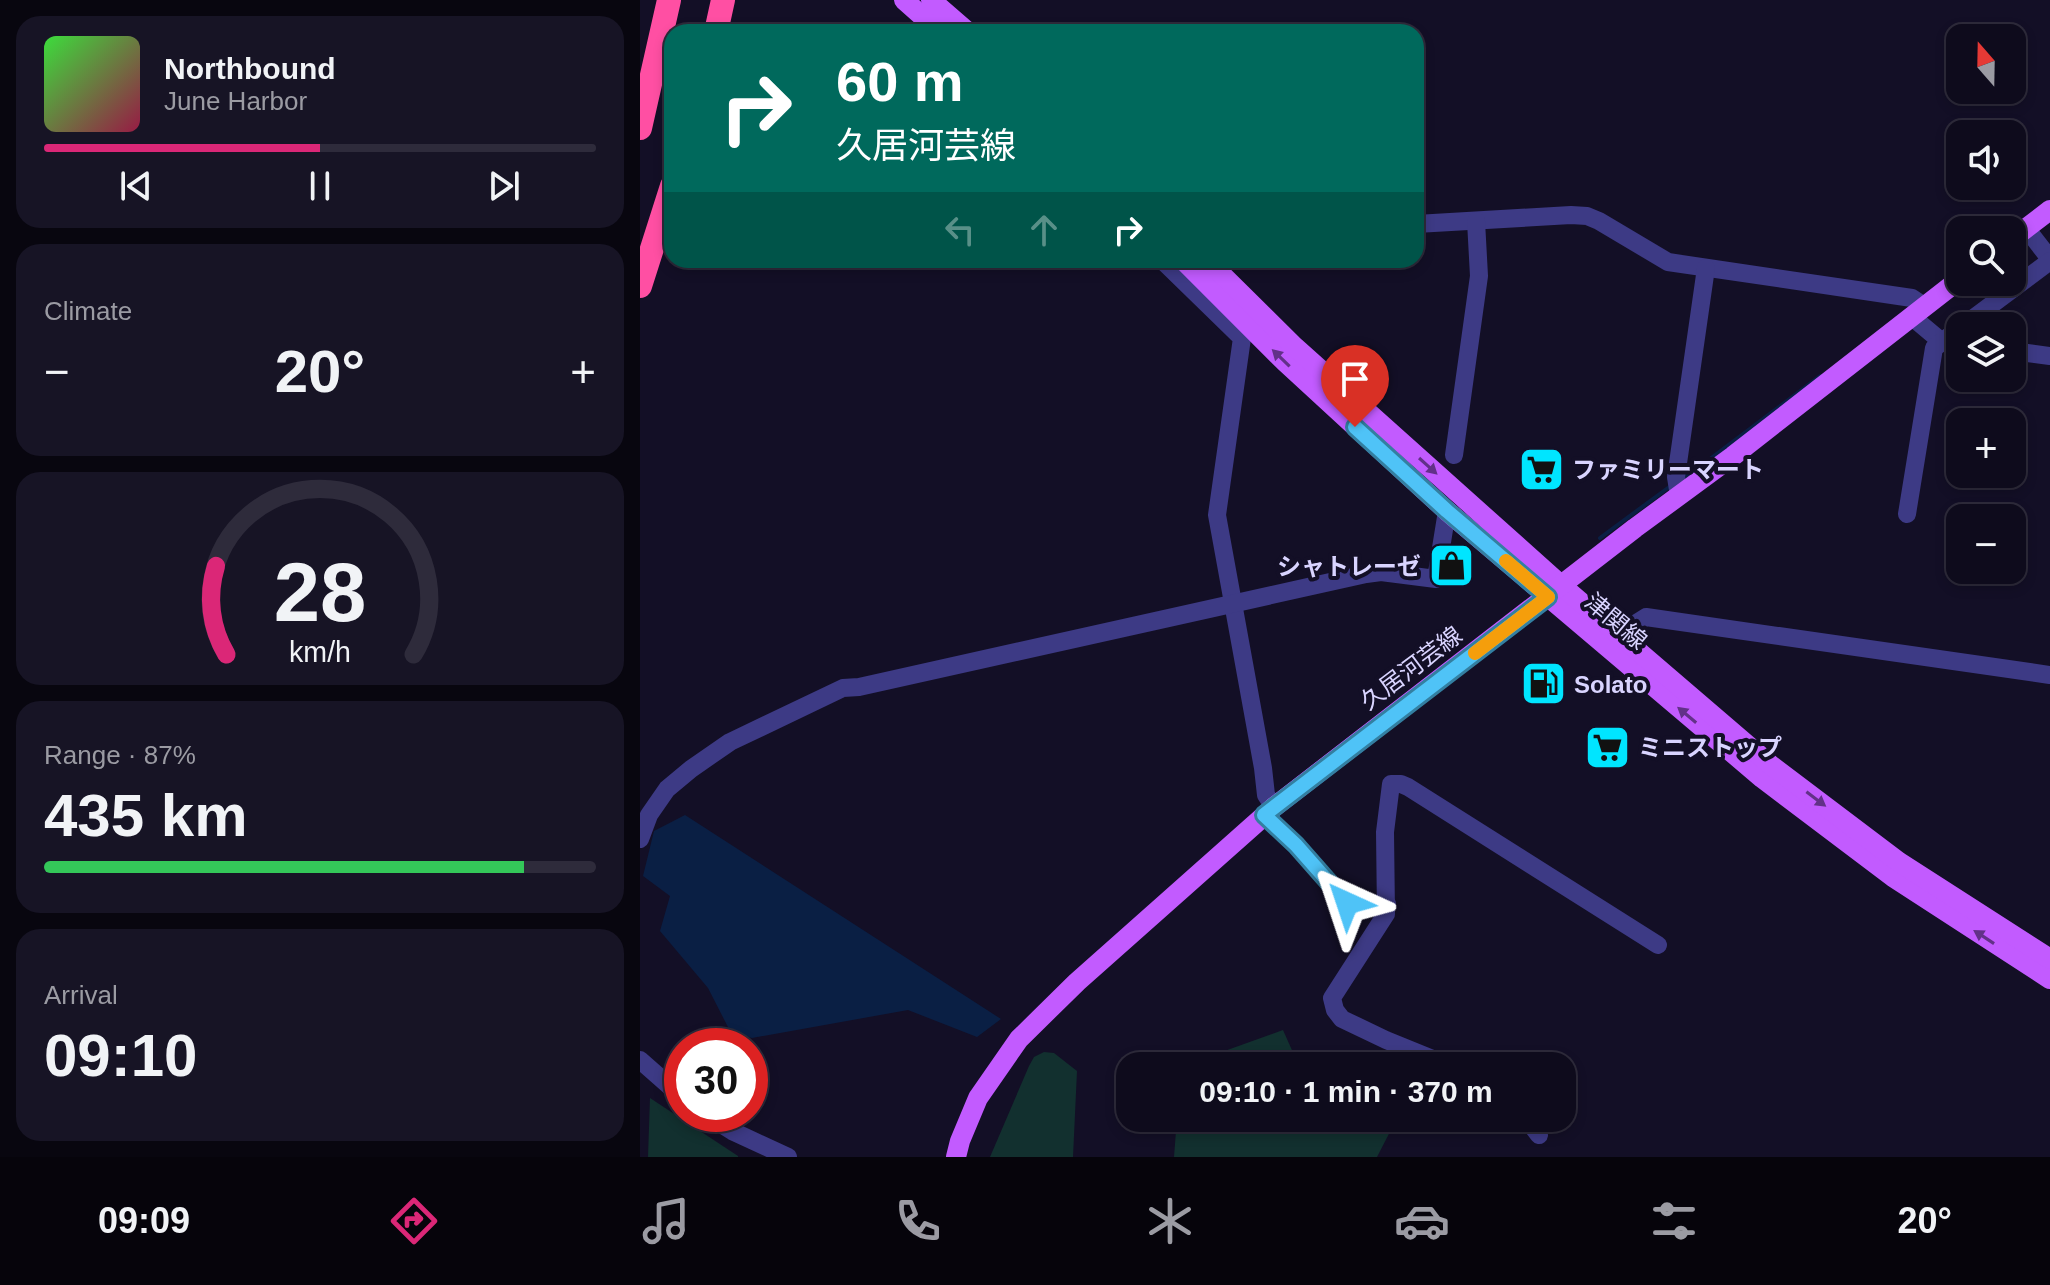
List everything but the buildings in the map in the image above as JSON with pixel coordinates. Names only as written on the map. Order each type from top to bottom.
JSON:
[{"type":"highway","points":[[640,128],[669,0]]},
{"type":"highway","points":[[718,24],[723,0]]},
{"type":"highway","points":[[640,286],[664,211]]},
{"type":"main road","points":[[904,0],[931,24]]},
{"type":"main road","points":[[931,0],[959,24]]},
{"type":"main road","name":"津関線","points":[[1191,268],[1286,363],[1447,511],[1619,634],[1772,766],[1899,862],[2050,959]]},
{"type":"main road","name":"津関線","points":[[1215,268],[1555,591],[1774,787],[1893,877],[2050,979]]},
{"type":"main road","name":"久居河芸線","points":[[956,1157],[978,1098],[1019,1039],[1077,982],[1269,811],[1555,591],[1677,486],[1733,456],[1917,306],[1946,288]]},
{"type":"street","points":[[1424,224],[1587,216],[1668,262],[1917,306],[1946,338]]},
{"type":"street","points":[[1454,455],[1479,276],[1476,221]]},
{"type":"street","points":[[1981,312],[2050,260],[2036,223]]},
{"type":"street","points":[[1170,268],[1242,338],[1217,515],[1269,811],[1347,903],[1387,904]]},
{"type":"street","points":[[1677,486],[1706,268]]},
{"type":"street","points":[[1907,514],[1934,348],[1946,344]]},
{"type":"street","points":[[2026,353],[2050,356]]},
{"type":"street","points":[[640,839],[649,815],[667,789],[691,769],[730,742],[843,688],[1381,572],[1436,579],[1447,511]]},
{"type":"street","points":[[1619,634],[1646,617],[2050,675]]},
{"type":"street","points":[[1414,1052],[1342,1019],[1335,1010],[1332,998],[1386,914],[1385,832],[1391,781],[1408,787],[1658,945]]},
{"type":"street","points":[[640,1060],[664,1081]]},
{"type":"street","points":[[734,1132],[788,1157]]},
{"type":"green space","points":[[1283,1030],[1293,1052],[1222,1052]]},
{"type":"green space","points":[[1044,1052],[1054,1053],[1077,1071],[1073,1157],[990,1157],[1029,1066],[1034,1057]]},
{"type":"green space","points":[[650,1098],[664,1107],[664,1132],[702,1132],[738,1156],[738,1157],[648,1157]]},
{"type":"green space","points":[[1176,1132],[1390,1132],[1377,1157],[1174,1157]]},
{"type":"water","points":[[685,815],[1001,1019],[977,1037],[908,1010],[768,1035],[768,1028],[728,1028],[708,988],[660,931],[670,896],[643,876],[654,831]]},
{"type":"waterway","points":[[1683,478],[1820,376]]},
{"type":"waterway","points":[[1600,538],[1672,485]]},
{"type":"slow traffic","points":[[1475,653],[1548,597],[1506,561]]},
{"type":"place","name":"ファミリーマート","points":[[1541,469]]},
{"type":"place","name":"シャトレーゼ","points":[[1452,566]]},
{"type":"place","name":"Solato","points":[[1543,684]]},
{"type":"place","name":"ミニストップ","points":[[1607,747]]},
{"type":"route","points":[[1347,903],[1296,845],[1264,815],[1548,597],[1355,427]]}]
